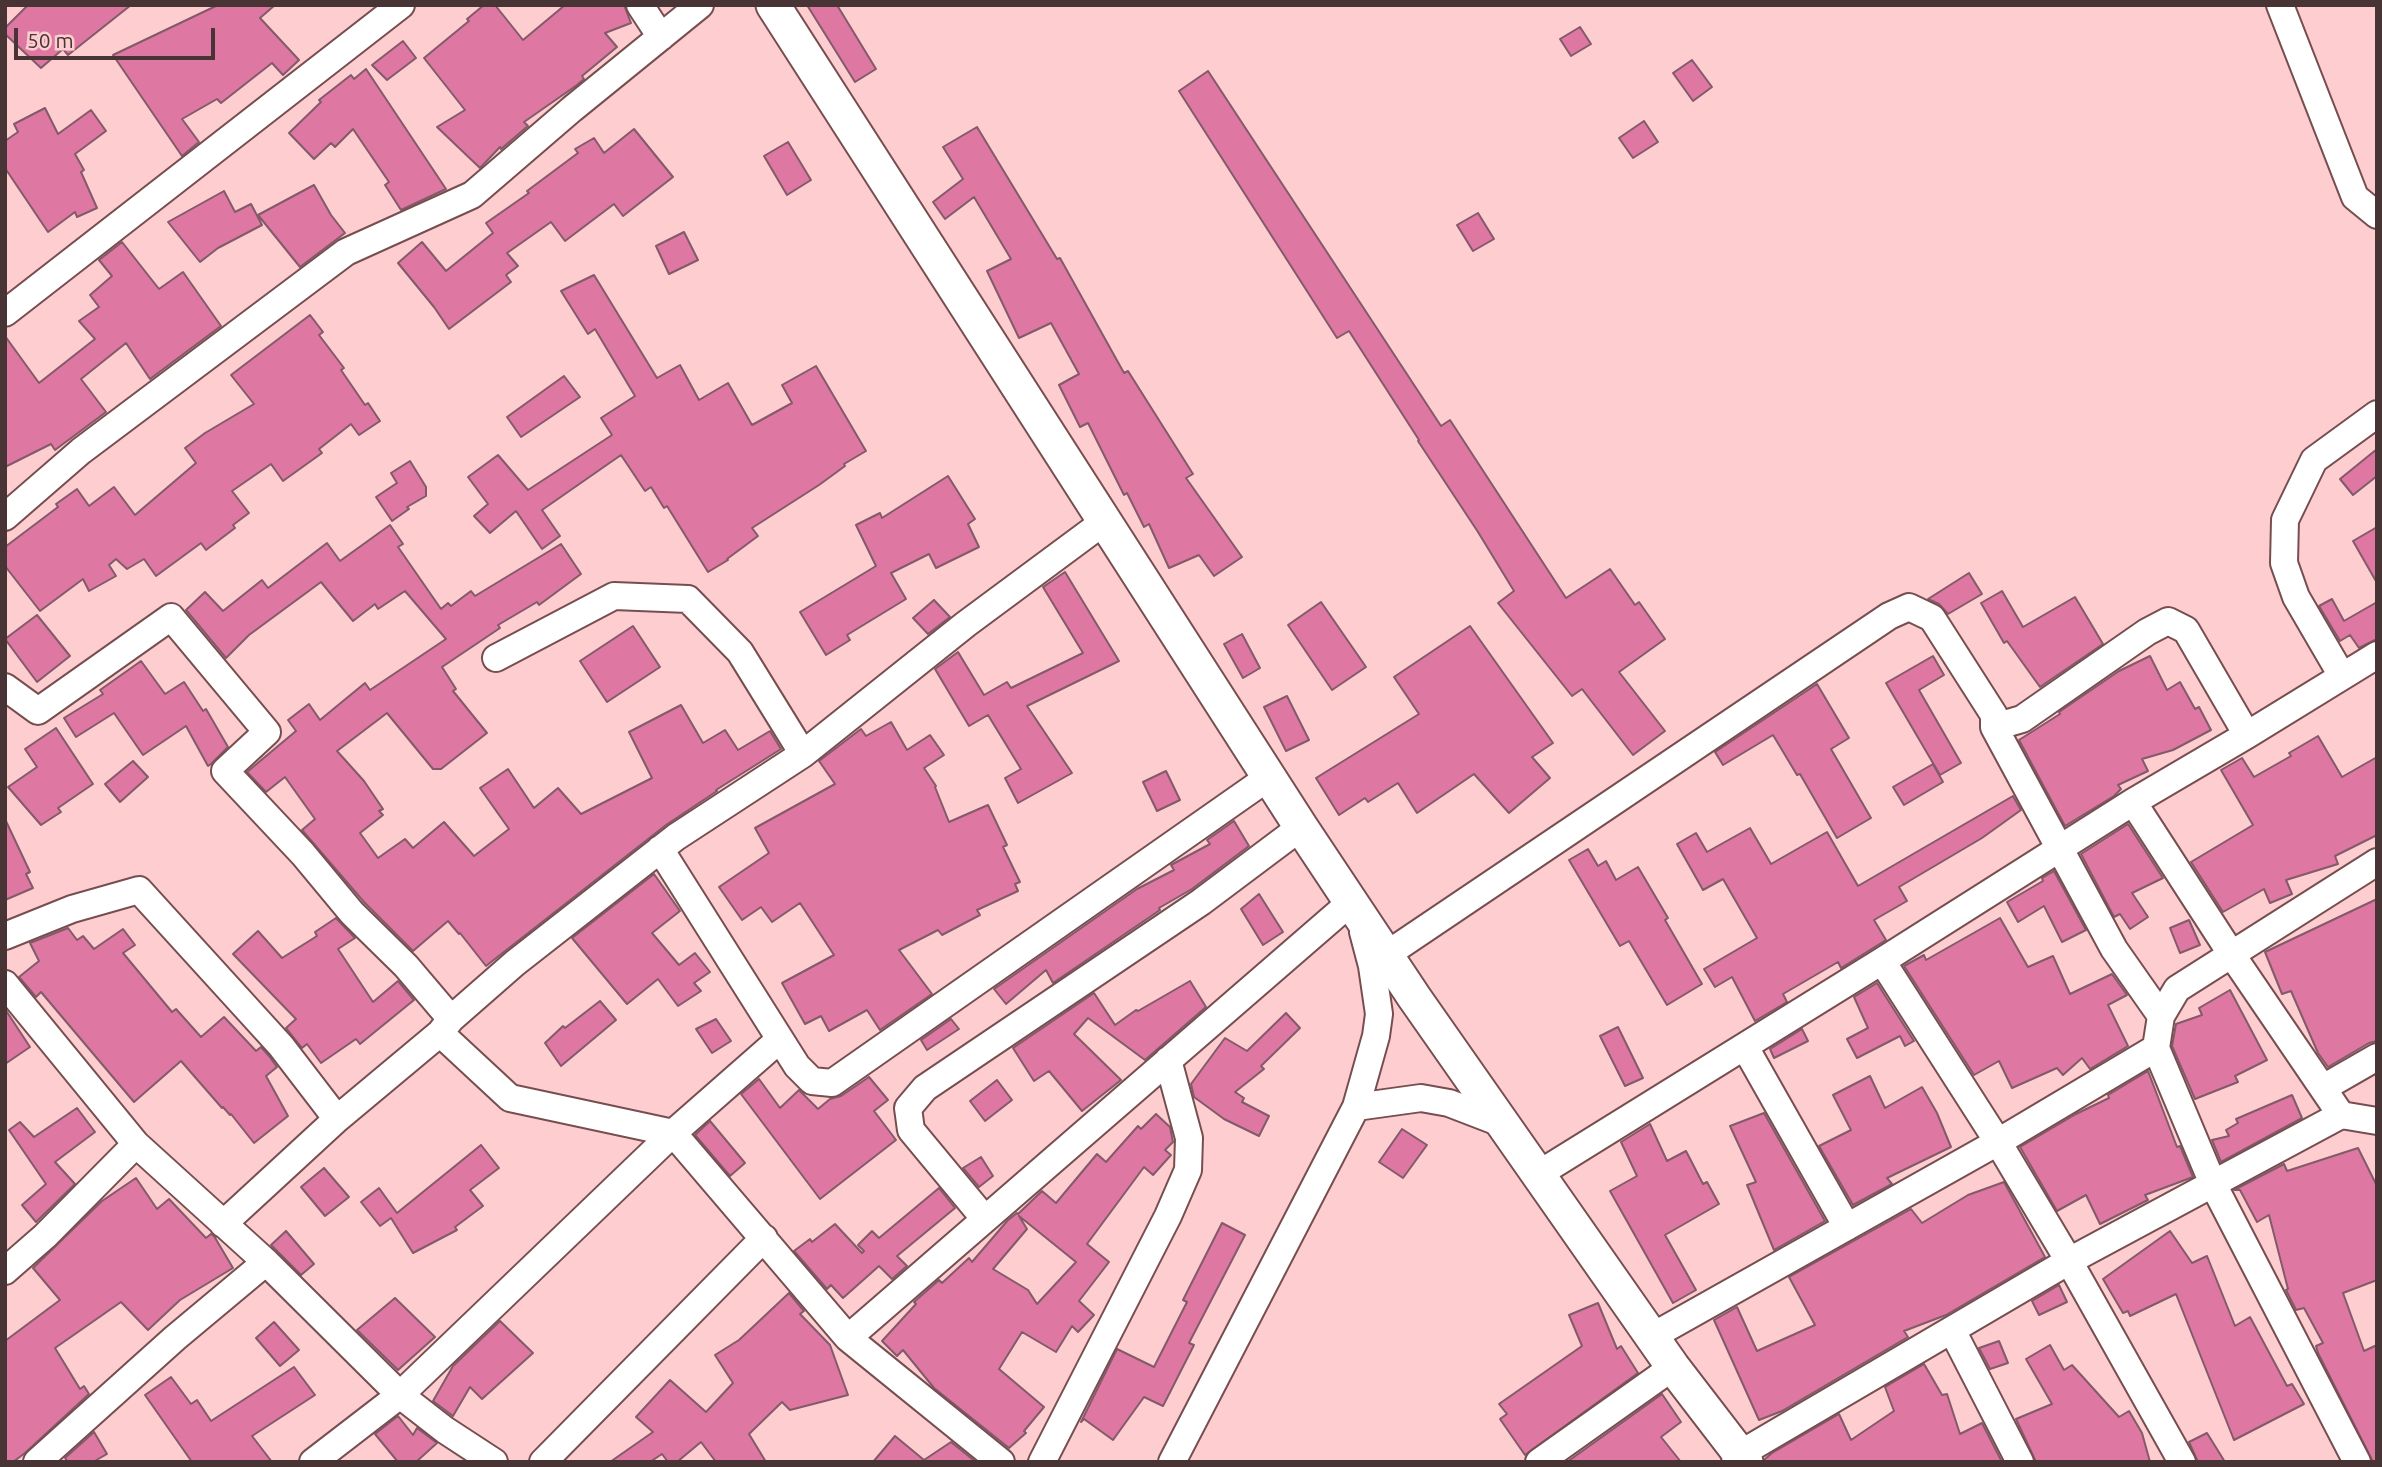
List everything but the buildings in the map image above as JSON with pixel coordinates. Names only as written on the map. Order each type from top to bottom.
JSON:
[{"type":"main road","points":[[773,5],[1355,909],[1537,1175],[1740,1459]]},
{"type":"street","points":[[5,313],[401,5]]},
{"type":"street","points":[[640,5],[661,37]]},
{"type":"street","points":[[5,517],[81,451],[346,252],[472,195],[700,5]]},
{"type":"street","points":[[2280,5],[2355,197],[2377,215]]},
{"type":"street","points":[[2342,676],[2296,597],[2284,563],[2285,520],[2314,460],[2377,414]]},
{"type":"street","points":[[223,1224],[514,963],[660,849],[803,754],[966,624],[1105,521]]},
{"type":"street","points":[[496,658],[614,596],[688,599],[740,652],[803,754]]},
{"type":"street","points":[[1386,955],[1889,616],[1909,607],[1932,618],[1994,715],[1994,727],[2114,949],[2161,1016]]},
{"type":"street","points":[[5,687],[38,711],[171,617],[267,732],[225,771],[303,853],[352,913],[406,967],[446,1026],[510,1098],[673,1133],[848,1338],[1002,1462]]},
{"type":"street","points":[[1994,727],[2022,719],[2147,632],[2168,621],[2186,630],[2247,735]]},
{"type":"street","points":[[1537,1175],[2133,802],[2377,655]]},
{"type":"street","points":[[660,849],[797,1066],[812,1082],[832,1083],[1269,777]]},
{"type":"street","points":[[2133,802],[2232,955],[2341,1115]]},
{"type":"street","points":[[984,1218],[911,1130],[908,1108],[916,1098],[925,1088],[1201,902],[1301,827]]},
{"type":"street","points":[[2357,1462],[2213,1184],[2156,1048],[2161,1016],[2177,989],[2377,862]]},
{"type":"street","points":[[5,936],[72,909],[139,890],[281,1046],[337,1119]]},
{"type":"street","points":[[848,1338],[1168,1060],[1355,909],[1372,966],[1379,1014],[1376,1036],[1356,1107],[1172,1462]]},
{"type":"street","points":[[1882,961],[1998,1142],[2069,1261],[2182,1462]]},
{"type":"street","points":[[5,984],[136,1144],[266,1262],[400,1395],[445,1430],[494,1462]]},
{"type":"street","points":[[313,1462],[400,1395],[673,1133],[779,1040]]},
{"type":"street","points":[[1745,1046],[1847,1227]]},
{"type":"street","points":[[1651,1337],[1998,1142],[2156,1048]]},
{"type":"street","points":[[2323,1088],[2377,1057]]},
{"type":"street","points":[[1042,1462],[1168,1216],[1188,1170],[1189,1138],[1168,1060]]},
{"type":"street","points":[[1356,1107],[1421,1098],[1449,1103],[1501,1123]]},
{"type":"street","points":[[1740,1459],[2069,1261],[2341,1115],[2377,1121]]},
{"type":"street","points":[[5,1271],[45,1236],[136,1144]]},
{"type":"street","points":[[543,1462],[764,1238]]},
{"type":"street","points":[[37,1462],[175,1338],[266,1262]]},
{"type":"street","points":[[1952,1329],[2020,1462]]},
{"type":"street","points":[[1539,1462],[1673,1367]]}]
